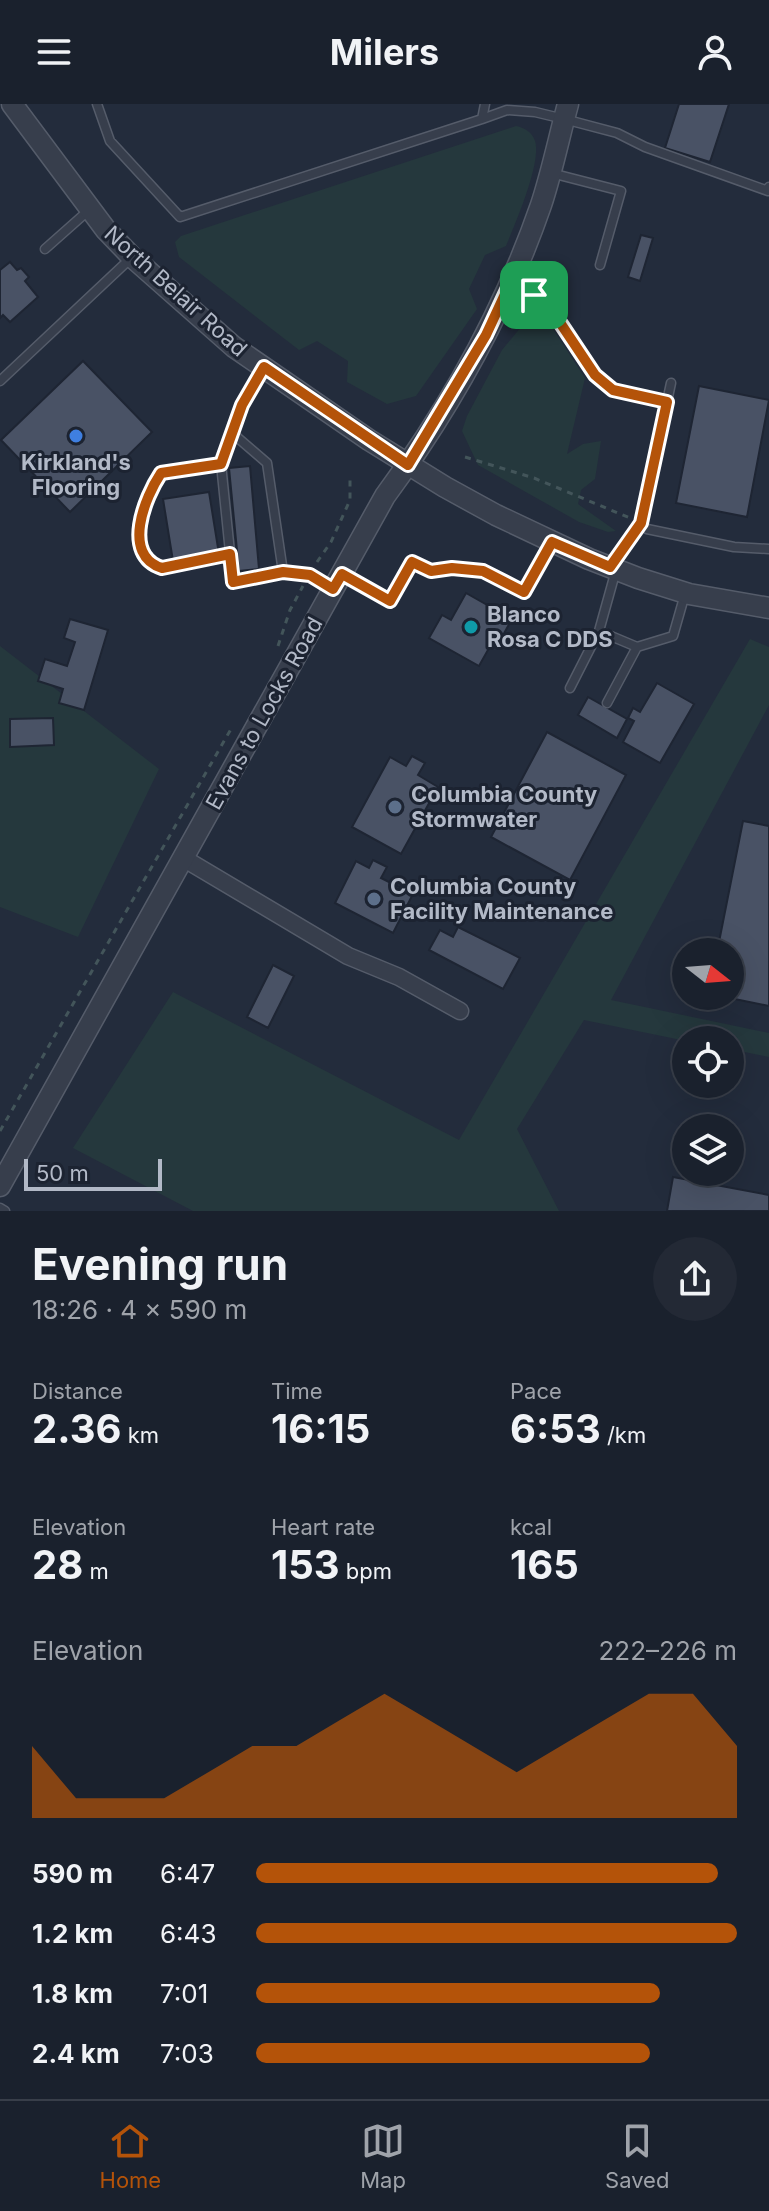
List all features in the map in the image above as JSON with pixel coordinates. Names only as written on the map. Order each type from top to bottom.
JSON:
[{"type":"street","name":"North Belair Road","points":[[12,104],[106,230],[132,257],[234,347],[408,465],[496,515],[613,568],[685,593],[769,608]]},
{"type":"street","name":"Evans to Locks Road","points":[[0,1186],[385,496],[408,465],[486,335],[542,203],[566,112]]},
{"type":"street","points":[[183,858],[348,956],[399,977],[460,1011]]},
{"type":"lane","points":[[97,104],[110,141],[180,217],[507,110],[566,112],[645,147],[768,191],[769,187]]},
{"type":"lane","points":[[482,119],[485,104]]},
{"type":"lane","points":[[550,173],[621,191],[600,265]]},
{"type":"lane","points":[[45,249],[90,209]]},
{"type":"lane","points":[[0,381],[132,257]]},
{"type":"lane","points":[[512,279],[549,306],[595,375],[613,390],[667,402]]},
{"type":"lane","points":[[264,367],[242,405],[221,464],[233,582],[283,572],[310,575],[390,601],[412,562],[431,571],[452,568],[483,571],[524,592],[552,542]]},
{"type":"lane","points":[[570,688],[599,631],[613,568],[641,523],[671,383]]},
{"type":"lane","points":[[231,432],[267,463],[283,572]]},
{"type":"lane","points":[[221,464],[161,473],[146,500],[140,522],[140,542],[143,554],[152,564],[162,568],[230,554]]},
{"type":"lane","points":[[641,523],[647,529],[720,544],[769,549]]},
{"type":"lane","points":[[599,631],[637,647],[673,636],[685,593]]},
{"type":"lane","points":[[607,703],[637,647]]},
{"type":"path","points":[[465,457],[534,478],[641,523]]},
{"type":"path","points":[[276,653],[290,610],[331,542],[350,500],[350,480]]},
{"type":"path","points":[[0,1131],[236,721]]},
{"type":"green space","points":[[516,126],[532,135],[536,151],[521,209],[506,246],[485,255],[469,289],[477,309],[416,396],[387,404],[347,382],[348,361],[317,341],[299,350],[179,257],[175,242],[181,236]]},
{"type":"green space","points":[[542,312],[585,378],[567,454],[583,444],[601,441],[595,479],[581,490],[578,504],[616,531],[608,532],[579,522],[478,465],[462,431],[502,350],[531,315]]},
{"type":"green space","points":[[750,639],[769,647],[769,705],[611,1000],[735,1026],[672,1026],[672,1038],[584,1020],[517,1129],[559,1211],[193,1211],[73,1148],[173,992],[459,1140]]},
{"type":"green space","points":[[0,646],[159,769],[78,937],[0,907]]},
{"type":"green space","points":[[744,1028],[769,1033],[769,1057],[744,1052]]},
{"type":"building","points":[[679,104],[729,104],[710,162],[665,148]]},
{"type":"building","points":[[641,235],[653,238],[640,281],[628,277]]},
{"type":"building","points":[[10,262],[29,277],[25,281],[38,297],[10,322],[3,315],[0,318],[0,270]]},
{"type":"building","name":"Kirkland's Flooring","points":[[83,361],[152,432],[70,512],[1,440]]},
{"type":"building","points":[[699,386],[769,400],[747,517],[676,503]]},
{"type":"building","points":[[250,466],[259,569],[239,571],[229,468]]},
{"type":"building","points":[[209,492],[219,554],[173,561],[163,499]]},
{"type":"building","name":"Blanco Rosa C DDS","points":[[466,593],[512,619],[502,637],[497,634],[479,666],[429,638],[442,615],[451,620]]},
{"type":"building","points":[[70,619],[108,630],[84,710],[59,703],[63,689],[38,681],[45,659],[67,666],[75,642],[64,638]]},
{"type":"building","points":[[657,683],[694,704],[660,763],[623,742],[634,721],[628,718],[633,708],[640,712]]},
{"type":"building","points":[[588,697],[627,719],[617,738],[578,715]]},
{"type":"building","points":[[53,718],[54,745],[10,747],[10,719]]},
{"type":"building","points":[[547,732],[626,775],[570,880],[491,837]]},
{"type":"building","name":"Columbia County Stormwater","points":[[412,756],[425,763],[418,775],[438,787],[401,854],[352,827],[390,757],[406,766]]},
{"type":"building","points":[[743,821],[769,826],[769,1006],[744,1001],[744,938],[720,938]]},
{"type":"building","name":"Columbia County Facility Maintenance","points":[[373,860],[387,867],[381,878],[413,894],[393,933],[335,903],[356,861],[369,868]]},
{"type":"building","points":[[458,927],[520,958],[503,989],[429,950],[440,930],[453,937]]},
{"type":"building","points":[[273,965],[294,976],[268,1028],[247,1017]]},
{"type":"building","points":[[672,1183],[672,1186],[721,1186],[769,1195],[769,1211],[667,1211]]},
{"type":"place","name":"Kirkland's Flooring","points":[[76,436]]},
{"type":"place","name":"Blanco Rosa C DDS","points":[[471,627]]},
{"type":"place","name":"Columbia County Stormwater","points":[[395,807]]},
{"type":"place","name":"Columbia County Facility Maintenance","points":[[374,899]]},
{"type":"route","points":[[512,279],[534,295],[549,306],[595,375],[613,390],[667,402],[641,523],[610,567],[552,542],[524,592],[483,571],[452,568],[431,571],[412,562],[390,601],[342,574],[333,589],[310,575],[283,572],[233,582],[230,554],[162,568],[152,564],[143,554],[140,522],[155,482],[161,473],[221,464],[242,405],[264,367],[408,465],[486,335],[512,279]]}]
